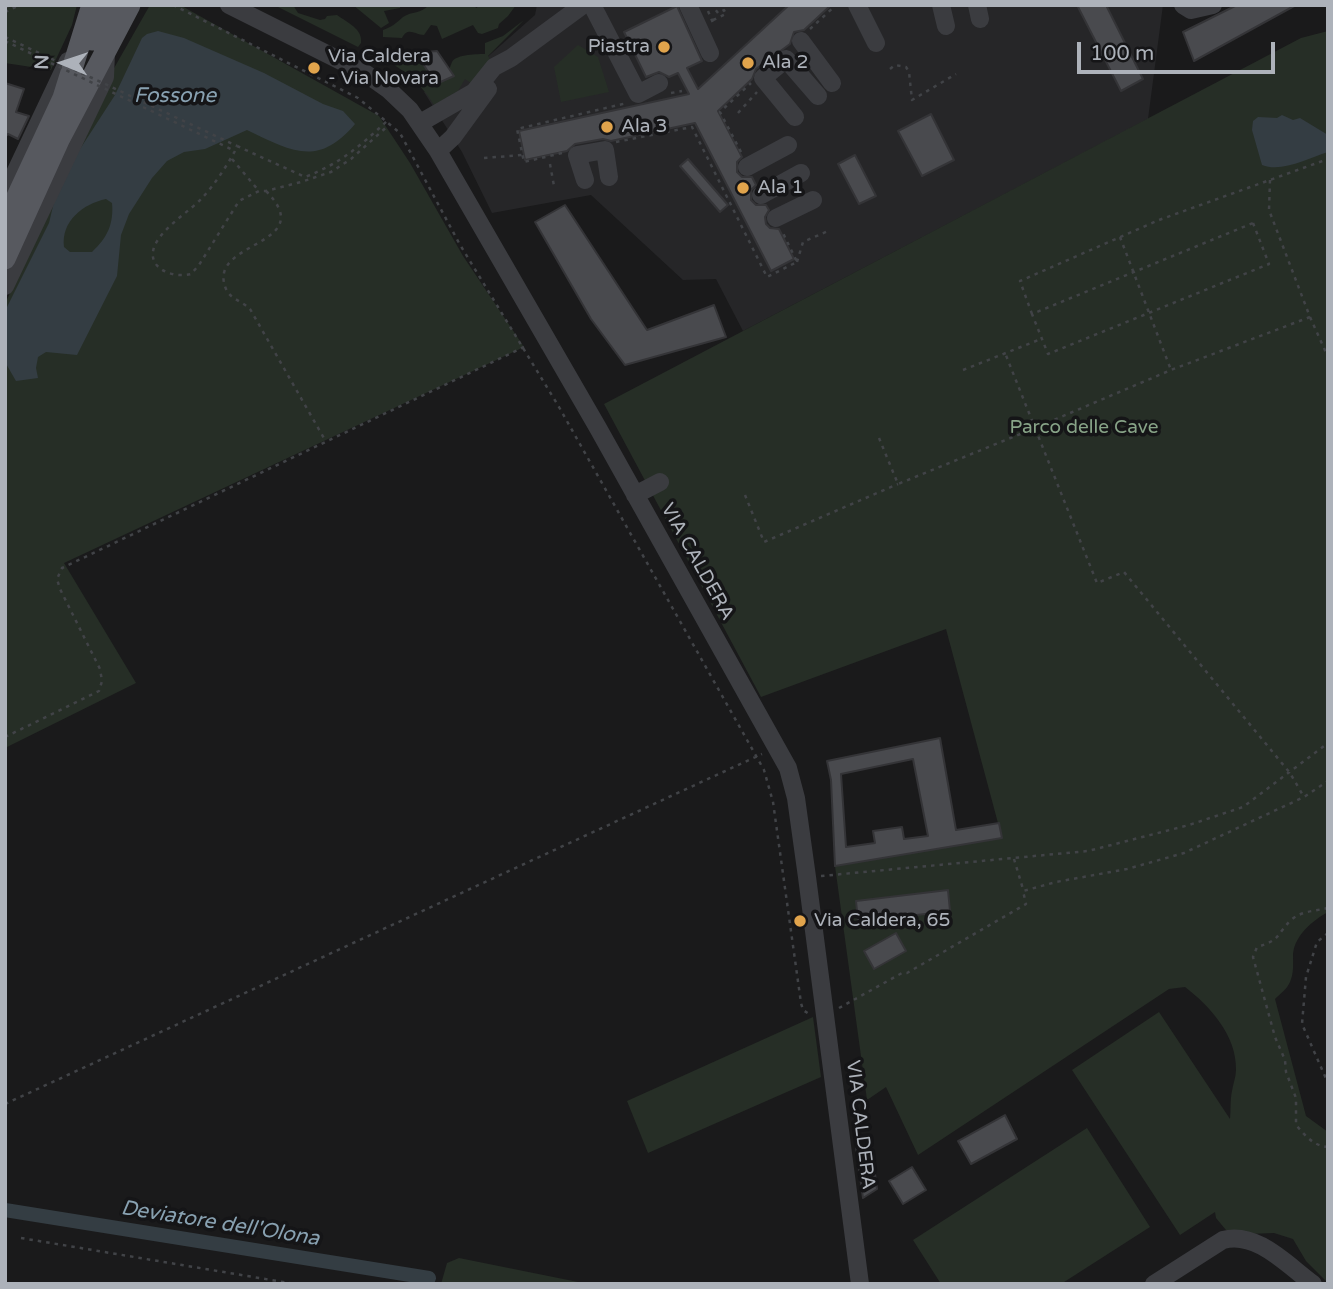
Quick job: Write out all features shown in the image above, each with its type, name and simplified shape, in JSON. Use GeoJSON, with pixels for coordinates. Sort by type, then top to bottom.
{"type":"FeatureCollection","features":[{"type":"Feature","properties":{"kind":"main road"},"geometry":{"type":"LineString","coordinates":[[5,222],[63,98],[92,5]]}},
{"type":"Feature","properties":{"kind":"main road"},"geometry":{"type":"LineString","coordinates":[[5,259],[60,138],[110,5]]}},
{"type":"Feature","properties":{"kind":"main road"},"geometry":{"type":"LineString","coordinates":[[63,98],[106,51],[130,5]]}},
{"type":"Feature","properties":{"kind":"street","name":"VIA CALDERA"},"geometry":{"type":"LineString","coordinates":[[229,5],[365,74],[389,90],[410,110],[438,151],[788,768],[796,798],[860,1284]]}},
{"type":"Feature","properties":{"kind":"street"},"geometry":{"type":"LineString","coordinates":[[419,123],[474,92],[494,67],[511,58],[583,5]]}},
{"type":"Feature","properties":{"kind":"street"},"geometry":{"type":"LineString","coordinates":[[592,5],[638,94],[664,88]]}},
{"type":"Feature","properties":{"kind":"street"},"geometry":{"type":"LineString","coordinates":[[688,5],[710,53]]}},
{"type":"Feature","properties":{"kind":"street"},"geometry":{"type":"LineString","coordinates":[[857,5],[876,43]]}},
{"type":"Feature","properties":{"kind":"street"},"geometry":{"type":"LineString","coordinates":[[941,5],[946,26]]}},
{"type":"Feature","properties":{"kind":"street"},"geometry":{"type":"LineString","coordinates":[[1183,5],[1191,10],[1205,9],[1213,5]]}},
{"type":"Feature","properties":{"kind":"street"},"geometry":{"type":"LineString","coordinates":[[805,35],[832,83]]}},
{"type":"Feature","properties":{"kind":"street"},"geometry":{"type":"LineString","coordinates":[[5,194],[63,69],[83,36]]}},
{"type":"Feature","properties":{"kind":"street"},"geometry":{"type":"LineString","coordinates":[[5,286],[105,77],[106,51]]}},
{"type":"Feature","properties":{"kind":"street"},"geometry":{"type":"LineString","coordinates":[[795,117],[762,77],[783,55],[818,96]]}},
{"type":"Feature","properties":{"kind":"street"},"geometry":{"type":"LineString","coordinates":[[438,151],[465,123],[511,58]]}},
{"type":"Feature","properties":{"kind":"street"},"geometry":{"type":"LineString","coordinates":[[788,145],[749,166],[764,193],[801,173]]}},
{"type":"Feature","properties":{"kind":"street"},"geometry":{"type":"LineString","coordinates":[[584,180],[576,151],[604,146],[609,177]]}},
{"type":"Feature","properties":{"kind":"street"},"geometry":{"type":"LineString","coordinates":[[778,223],[813,200]]}},
{"type":"Feature","properties":{"kind":"street"},"geometry":{"type":"LineString","coordinates":[[635,495],[660,482]]}},
{"type":"Feature","properties":{"kind":"street"},"geometry":{"type":"LineString","coordinates":[[848,1284],[854,1236]]}},
{"type":"Feature","properties":{"kind":"street"},"geometry":{"type":"LineString","coordinates":[[1154,1284],[1222,1240],[1236,1237],[1262,1245],[1312,1284]]}},
{"type":"Feature","properties":{"kind":"path"},"geometry":{"type":"LineString","coordinates":[[5,10],[12,5]]}},
{"type":"Feature","properties":{"kind":"path"},"geometry":{"type":"LineString","coordinates":[[5,10],[20,5]]}},
{"type":"Feature","properties":{"kind":"path"},"geometry":{"type":"LineString","coordinates":[[173,5],[358,98],[400,134],[459,243],[524,347],[764,770],[773,802],[801,1003],[805,1012],[813,1014]]}},
{"type":"Feature","properties":{"kind":"path"},"geometry":{"type":"LineString","coordinates":[[805,35],[836,5]]}},
{"type":"Feature","properties":{"kind":"path"},"geometry":{"type":"LineString","coordinates":[[713,20],[726,13],[724,10],[718,13],[715,9]]}},
{"type":"Feature","properties":{"kind":"path"},"geometry":{"type":"LineString","coordinates":[[5,39],[305,177],[331,167],[389,122]]}},
{"type":"Feature","properties":{"kind":"path"},"geometry":{"type":"LineString","coordinates":[[5,39],[235,151],[205,195],[163,233],[154,246],[154,260],[161,270],[171,276],[191,274],[239,201],[259,191],[331,172],[351,159],[389,122]]}},
{"type":"Feature","properties":{"kind":"path"},"geometry":{"type":"LineString","coordinates":[[890,69],[895,65],[906,67],[912,100],[956,74]]}},
{"type":"Feature","properties":{"kind":"path"},"geometry":{"type":"LineString","coordinates":[[738,113],[762,77]]}},
{"type":"Feature","properties":{"kind":"path"},"geometry":{"type":"LineString","coordinates":[[749,166],[720,112],[762,77]]}},
{"type":"Feature","properties":{"kind":"path"},"geometry":{"type":"LineString","coordinates":[[664,88],[682,91]]}},
{"type":"Feature","properties":{"kind":"path"},"geometry":{"type":"LineString","coordinates":[[576,151],[524,162],[517,129],[631,103]]}},
{"type":"Feature","properties":{"kind":"path"},"geometry":{"type":"LineString","coordinates":[[604,146],[692,127],[767,277],[797,262],[803,242],[828,231]]}},
{"type":"Feature","properties":{"kind":"path"},"geometry":{"type":"LineString","coordinates":[[484,158],[522,155]]}},
{"type":"Feature","properties":{"kind":"path"},"geometry":{"type":"LineString","coordinates":[[231,158],[259,191]]}},
{"type":"Feature","properties":{"kind":"path"},"geometry":{"type":"LineString","coordinates":[[1031,314],[1253,223],[1269,264],[1048,354],[1031,314],[1020,281],[1159,220],[1328,159]]}},
{"type":"Feature","properties":{"kind":"path"},"geometry":{"type":"LineString","coordinates":[[550,164],[554,186]]}},
{"type":"Feature","properties":{"kind":"path"},"geometry":{"type":"LineString","coordinates":[[1270,180],[1269,210],[1328,357]]}},
{"type":"Feature","properties":{"kind":"path"},"geometry":{"type":"LineString","coordinates":[[266,191],[277,202],[281,213],[280,222],[276,231],[268,238],[238,254],[227,264],[225,288],[231,297],[242,301],[250,309],[326,441]]}},
{"type":"Feature","properties":{"kind":"path"},"geometry":{"type":"LineString","coordinates":[[778,223],[797,262]]}},
{"type":"Feature","properties":{"kind":"path"},"geometry":{"type":"LineString","coordinates":[[1120,237],[1171,370]]}},
{"type":"Feature","properties":{"kind":"path"},"geometry":{"type":"LineString","coordinates":[[745,495],[764,542],[1171,370],[1311,317]]}},
{"type":"Feature","properties":{"kind":"path"},"geometry":{"type":"LineString","coordinates":[[963,370],[1041,338]]}},
{"type":"Feature","properties":{"kind":"path"},"geometry":{"type":"LineString","coordinates":[[5,737],[99,691],[102,681],[100,670],[60,589],[57,579],[62,568],[524,347]]}},
{"type":"Feature","properties":{"kind":"path"},"geometry":{"type":"LineString","coordinates":[[1005,353],[1097,583],[1124,572],[1290,773],[1304,797]]}},
{"type":"Feature","properties":{"kind":"path"},"geometry":{"type":"LineString","coordinates":[[879,438],[898,484]]}},
{"type":"Feature","properties":{"kind":"path"},"geometry":{"type":"LineString","coordinates":[[807,877],[1088,851],[1189,825],[1243,807],[1328,743]]}},
{"type":"Feature","properties":{"kind":"path"},"geometry":{"type":"LineString","coordinates":[[5,1104],[757,757]]}},
{"type":"Feature","properties":{"kind":"path"},"geometry":{"type":"LineString","coordinates":[[1023,891],[1127,869],[1184,853],[1304,797],[1328,781]]}},
{"type":"Feature","properties":{"kind":"path"},"geometry":{"type":"LineString","coordinates":[[833,1012],[902,973],[906,974],[1026,904],[1014,859]]}},
{"type":"Feature","properties":{"kind":"path"},"geometry":{"type":"LineString","coordinates":[[1328,908],[1305,912],[1292,919],[1278,938],[1257,947],[1253,957],[1275,1037],[1296,1098],[1296,1125],[1309,1139],[1320,1146],[1328,1147]]}},
{"type":"Feature","properties":{"kind":"path"},"geometry":{"type":"LineString","coordinates":[[1328,933],[1317,942],[1306,977],[1302,1024],[1328,1083]]}},
{"type":"Feature","properties":{"kind":"path"},"geometry":{"type":"LineString","coordinates":[[21,1238],[295,1284]]}},
{"type":"Feature","properties":{"kind":"shaded area"},"geometry":{"type":"Polygon","coordinates":[[[537,5],[1163,5],[1148,119],[743,331],[716,279],[683,280],[591,195],[492,213],[462,152],[424,92],[475,68],[535,15],[537,5]]]}},
{"type":"Feature","properties":{"kind":"green space"},"geometry":{"type":"Polygon","coordinates":[[[5,5],[77,5],[72,25],[51,70],[5,63],[5,5]]]}},
{"type":"Feature","properties":{"kind":"green space"},"geometry":{"type":"Polygon","coordinates":[[[150,5],[180,5],[379,116],[410,163],[463,256],[524,347],[64,563],[136,683],[5,748],[5,304],[101,91],[150,5]]]}},
{"type":"Feature","properties":{"kind":"green space"},"geometry":{"type":"Polygon","coordinates":[[[274,5],[293,5],[298,13],[320,20],[337,15],[357,30],[361,43],[358,47],[274,5]]]}},
{"type":"Feature","properties":{"kind":"green space"},"geometry":{"type":"Polygon","coordinates":[[[353,5],[400,5],[400,8],[384,11],[389,23],[381,28],[353,5]]]}},
{"type":"Feature","properties":{"kind":"green space"},"geometry":{"type":"Polygon","coordinates":[[[429,5],[471,5],[477,8],[478,5],[516,5],[498,28],[482,34],[478,33],[473,25],[442,39],[437,26],[431,25],[424,35],[407,32],[402,38],[383,37],[383,30],[406,15],[423,10],[429,5]]]}},
{"type":"Feature","properties":{"kind":"green space"},"geometry":{"type":"Polygon","coordinates":[[[524,20],[488,56],[492,62],[471,83],[465,79],[458,91],[434,105],[410,77],[379,56],[384,49],[404,50],[406,60],[421,61],[429,74],[442,82],[454,59],[485,54],[485,43],[503,36],[524,20]]]}},
{"type":"Feature","properties":{"kind":"green space","name":"Parco delle Cave"},"geometry":{"type":"Polygon","coordinates":[[[1328,31],[1328,912],[1310,924],[1297,941],[1290,982],[1275,999],[1306,1116],[1328,1132],[1328,1283],[1306,1261],[1293,1239],[1274,1233],[1248,1234],[1226,1230],[1216,1218],[1215,1212],[1180,1235],[1072,1070],[1159,1012],[1230,1119],[1236,1070],[1232,1045],[1220,1023],[1204,1003],[1185,987],[1169,989],[918,1155],[886,1087],[867,1100],[835,866],[1002,838],[946,629],[761,697],[604,404],[1301,38],[1328,31]]]}},
{"type":"Feature","properties":{"kind":"green space"},"geometry":{"type":"Polygon","coordinates":[[[578,45],[598,57],[609,92],[561,102],[554,67],[578,45]]]}},
{"type":"Feature","properties":{"kind":"green space"},"geometry":{"type":"Polygon","coordinates":[[[813,1017],[821,1077],[648,1153],[627,1101],[813,1017]]]}},
{"type":"Feature","properties":{"kind":"green space"},"geometry":{"type":"Polygon","coordinates":[[[1087,1128],[1150,1227],[1061,1284],[941,1284],[913,1240],[1087,1128]]]}},
{"type":"Feature","properties":{"kind":"green space"},"geometry":{"type":"Polygon","coordinates":[[[459,1258],[588,1284],[441,1284],[447,1263],[459,1258]]]}},
{"type":"Feature","properties":{"kind":"water","name":"Fossone"},"geometry":{"type":"Polygon","coordinates":[[[158,31],[184,38],[343,111],[355,124],[342,138],[316,151],[291,149],[247,130],[205,149],[184,152],[167,161],[152,178],[129,214],[121,235],[117,276],[77,355],[46,352],[38,357],[38,378],[16,381],[5,362],[5,311],[49,223],[54,202],[71,163],[115,95],[142,38],[158,31]],[[106,199],[97,201],[75,215],[66,229],[64,247],[70,252],[92,252],[108,230],[112,218],[112,203],[106,199]]]}},
{"type":"Feature","properties":{"kind":"water"},"geometry":{"type":"Polygon","coordinates":[[[1282,115],[1293,120],[1300,118],[1328,135],[1328,152],[1286,166],[1262,165],[1252,130],[1253,121],[1258,117],[1277,118],[1282,115]]]}},
{"type":"Feature","properties":{"kind":"building"},"geometry":{"type":"Polygon","coordinates":[[[789,5],[831,5],[804,30],[794,32],[790,44],[756,69],[752,79],[718,111],[742,157],[737,162],[737,172],[742,177],[752,177],[756,185],[751,190],[751,200],[756,205],[766,205],[769,210],[765,217],[766,224],[770,228],[779,229],[794,259],[771,271],[695,123],[611,141],[603,139],[575,144],[567,151],[525,160],[519,131],[689,94],[678,73],[669,77],[659,72],[646,77],[624,32],[677,6],[702,61],[687,68],[698,89],[789,5]]]}},
{"type":"Feature","properties":{"kind":"building"},"geometry":{"type":"Polygon","coordinates":[[[1077,5],[1106,5],[1143,79],[1121,91],[1077,5]]]}},
{"type":"Feature","properties":{"kind":"building"},"geometry":{"type":"Polygon","coordinates":[[[1237,5],[1296,5],[1194,61],[1183,32],[1237,5]]]}},
{"type":"Feature","properties":{"kind":"building"},"geometry":{"type":"Polygon","coordinates":[[[437,51],[454,76],[436,84],[416,53],[437,51]]]}},
{"type":"Feature","properties":{"kind":"building"},"geometry":{"type":"Polygon","coordinates":[[[5,83],[24,89],[16,112],[29,116],[18,139],[8,134],[5,137],[5,83]]]}},
{"type":"Feature","properties":{"kind":"building"},"geometry":{"type":"Polygon","coordinates":[[[931,114],[954,160],[922,176],[898,131],[931,114]]]}},
{"type":"Feature","properties":{"kind":"building"},"geometry":{"type":"Polygon","coordinates":[[[855,155],[876,196],[859,204],[838,164],[855,155]]]}},
{"type":"Feature","properties":{"kind":"building"},"geometry":{"type":"Polygon","coordinates":[[[688,159],[728,205],[720,212],[680,166],[688,159]]]}},
{"type":"Feature","properties":{"kind":"building"},"geometry":{"type":"Polygon","coordinates":[[[565,205],[647,330],[714,305],[726,337],[625,365],[591,319],[535,222],[565,205]]]}},
{"type":"Feature","properties":{"kind":"building"},"geometry":{"type":"Polygon","coordinates":[[[940,738],[956,830],[999,823],[1002,838],[835,866],[831,780],[827,761],[940,738]],[[913,759],[841,774],[846,847],[875,843],[873,831],[902,827],[904,839],[928,836],[913,759]]]}},
{"type":"Feature","properties":{"kind":"building"},"geometry":{"type":"Polygon","coordinates":[[[948,890],[950,911],[858,922],[856,901],[948,890]]]}},
{"type":"Feature","properties":{"kind":"building"},"geometry":{"type":"Polygon","coordinates":[[[896,933],[906,951],[874,969],[864,951],[896,933]]]}},
{"type":"Feature","properties":{"kind":"building"},"geometry":{"type":"Polygon","coordinates":[[[1005,1115],[1017,1139],[971,1164],[958,1141],[1005,1115]]]}},
{"type":"Feature","properties":{"kind":"building"},"geometry":{"type":"Polygon","coordinates":[[[871,1144],[877,1189],[863,1198],[856,1147],[871,1144]]]}},
{"type":"Feature","properties":{"kind":"building"},"geometry":{"type":"Polygon","coordinates":[[[912,1167],[926,1190],[903,1204],[889,1181],[912,1167]]]}},
{"type":"Feature","properties":{"kind":"waterway","name":"Deviatore dell'Olona"},"geometry":{"type":"LineString","coordinates":[[5,1210],[429,1278]]}},
{"type":"Feature","properties":{"kind":"place","name":"Piastra"},"geometry":{"type":"Point","coordinates":[664,47]}},
{"type":"Feature","properties":{"kind":"place","name":"Ala 2"},"geometry":{"type":"Point","coordinates":[748,63]}},
{"type":"Feature","properties":{"kind":"place","name":"Via Caldera - Via Novara"},"geometry":{"type":"Point","coordinates":[314,68]}},
{"type":"Feature","properties":{"kind":"place","name":"Ala 3"},"geometry":{"type":"Point","coordinates":[607,127]}},
{"type":"Feature","properties":{"kind":"place","name":"Ala 1"},"geometry":{"type":"Point","coordinates":[743,188]}},
{"type":"Feature","properties":{"kind":"place","name":"Via Caldera, 65"},"geometry":{"type":"Point","coordinates":[800,921]}}]}
